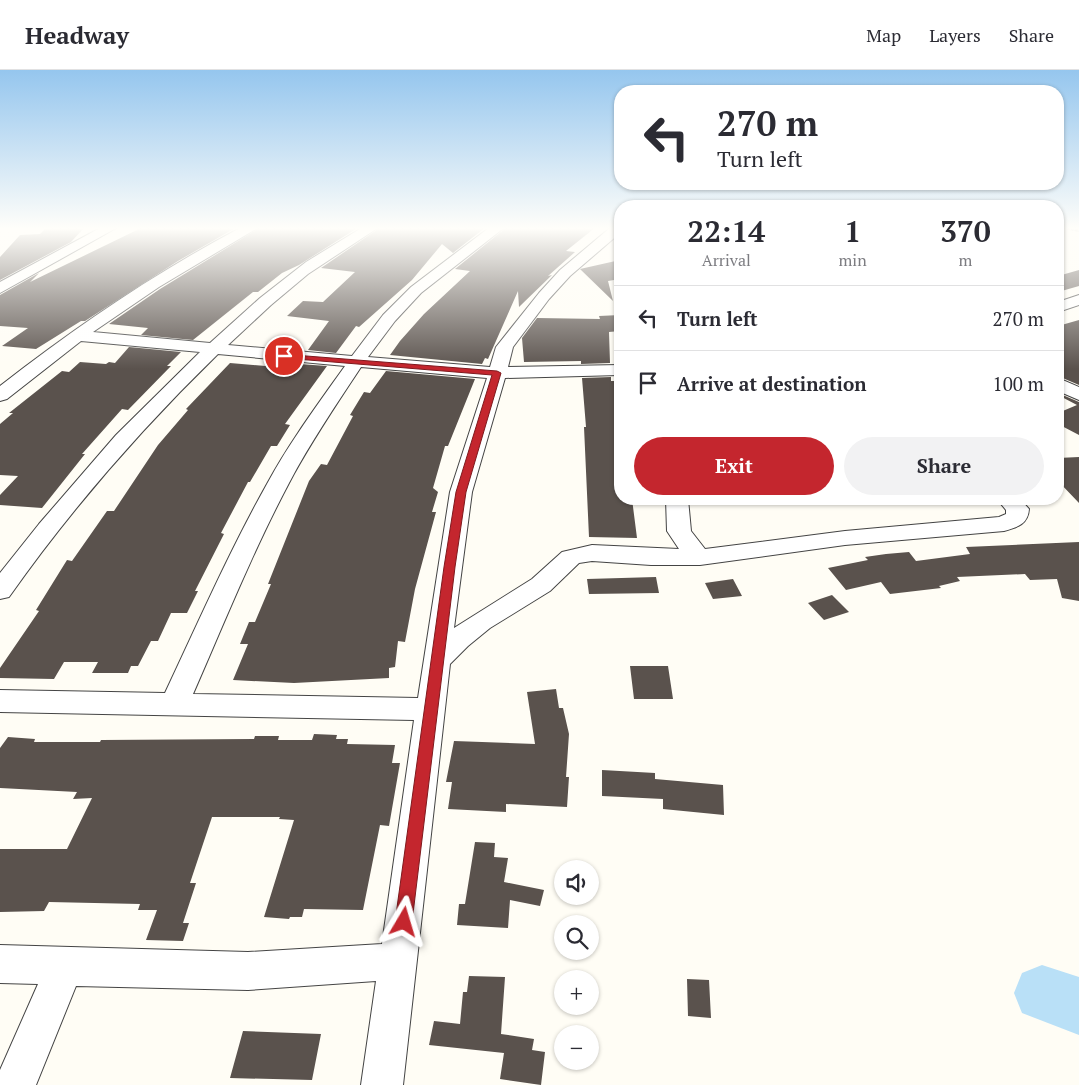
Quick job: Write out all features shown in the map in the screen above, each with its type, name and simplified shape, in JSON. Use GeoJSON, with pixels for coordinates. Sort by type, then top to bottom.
{"type":"FeatureCollection","features":[{"type":"Feature","properties":{"kind":"street"},"geometry":{"type":"LineString","coordinates":[[0,288],[25,274]]}},
{"type":"Feature","properties":{"kind":"street"},"geometry":{"type":"LineString","coordinates":[[0,395],[76,336],[171,274]]}},
{"type":"Feature","properties":{"kind":"street"},"geometry":{"type":"LineString","coordinates":[[0,591],[122,439],[238,325],[299,274]]}},
{"type":"Feature","properties":{"kind":"street"},"geometry":{"type":"LineString","coordinates":[[174,704],[239,562],[278,483],[309,432],[356,362],[389,318],[416,290],[437,274]]}},
{"type":"Feature","properties":{"kind":"street"},"geometry":{"type":"LineString","coordinates":[[382,1085],[461,492],[505,347],[544,296],[564,274]]}},
{"type":"Feature","properties":{"kind":"street"},"geometry":{"type":"LineString","coordinates":[[1064,305],[1079,300]]}},
{"type":"Feature","properties":{"kind":"street"},"geometry":{"type":"LineString","coordinates":[[76,336],[212,350],[497,373],[614,370]]}},
{"type":"Feature","properties":{"kind":"street"},"geometry":{"type":"LineString","coordinates":[[1064,387],[1079,394]]}},
{"type":"Feature","properties":{"kind":"street"},"geometry":{"type":"LineString","coordinates":[[677,505],[677,528],[681,538],[700,557]]}},
{"type":"Feature","properties":{"kind":"street"},"geometry":{"type":"LineString","coordinates":[[437,661],[458,639],[481,622],[541,585],[571,557],[592,553],[651,557],[700,557],[845,538],[1004,524],[1017,518],[1018,509],[1014,505]]}},
{"type":"Feature","properties":{"kind":"street"},"geometry":{"type":"LineString","coordinates":[[0,701],[432,709]]}},
{"type":"Feature","properties":{"kind":"street"},"geometry":{"type":"LineString","coordinates":[[0,964],[248,971],[398,961]]}},
{"type":"Feature","properties":{"kind":"street"},"geometry":{"type":"LineString","coordinates":[[15,1085],[65,966]]}},
{"type":"Feature","properties":{"kind":"building"},"geometry":{"type":"Polygon","coordinates":[[[0,274],[11,274],[0,280],[0,274]]]}},
{"type":"Feature","properties":{"kind":"building"},"geometry":{"type":"Polygon","coordinates":[[[38,274],[30,282],[46,274],[157,274],[85,321],[81,321],[36,349],[2,346],[28,328],[0,326],[0,295],[38,274]]]}},
{"type":"Feature","properties":{"kind":"building"},"geometry":{"type":"Polygon","coordinates":[[[184,274],[280,274],[258,292],[253,292],[193,340],[141,335],[148,328],[109,324],[184,274]]]}},
{"type":"Feature","properties":{"kind":"building"},"geometry":{"type":"Polygon","coordinates":[[[352,274],[417,274],[359,327],[356,326],[336,353],[308,350],[329,321],[287,316],[303,301],[323,302],[352,274]]]}},
{"type":"Feature","properties":{"kind":"building"},"geometry":{"type":"Polygon","coordinates":[[[466,274],[552,275],[519,307],[518,291],[488,359],[485,358],[482,364],[390,355],[424,314],[466,274]]]}},
{"type":"Feature","properties":{"kind":"building"},"geometry":{"type":"Polygon","coordinates":[[[586,274],[614,274],[614,280],[608,281],[613,301],[586,274]]]}},
{"type":"Feature","properties":{"kind":"building"},"geometry":{"type":"Polygon","coordinates":[[[1064,274],[1079,274],[1079,286],[1064,290],[1064,274]]]}},
{"type":"Feature","properties":{"kind":"building"},"geometry":{"type":"Polygon","coordinates":[[[614,315],[614,332],[609,332],[610,363],[581,364],[581,361],[524,362],[522,338],[537,318],[600,319],[599,316],[614,315]]]}},
{"type":"Feature","properties":{"kind":"building"},"geometry":{"type":"Polygon","coordinates":[[[1079,320],[1079,385],[1064,379],[1064,324],[1079,320]]]}},
{"type":"Feature","properties":{"kind":"building"},"geometry":{"type":"Polygon","coordinates":[[[129,347],[181,352],[167,366],[171,366],[128,410],[122,409],[82,454],[85,454],[42,508],[0,505],[0,495],[18,476],[0,475],[0,424],[13,413],[9,413],[62,371],[69,372],[80,362],[115,363],[129,347]]]}},
{"type":"Feature","properties":{"kind":"building"},"geometry":{"type":"Polygon","coordinates":[[[230,363],[277,367],[296,367],[299,364],[327,366],[285,424],[290,425],[277,446],[271,446],[250,482],[248,482],[221,533],[224,534],[195,591],[198,591],[187,613],[171,613],[158,641],[151,641],[138,666],[131,666],[128,673],[92,673],[98,662],[64,662],[54,679],[0,678],[0,668],[39,611],[36,610],[67,560],[72,561],[107,511],[114,511],[158,445],[188,410],[186,409],[230,363]]]}},
{"type":"Feature","properties":{"kind":"building"},"geometry":{"type":"Polygon","coordinates":[[[386,371],[475,379],[448,446],[445,446],[433,488],[438,492],[432,512],[436,512],[415,589],[405,642],[398,641],[395,667],[389,668],[389,678],[294,683],[233,680],[248,644],[240,644],[249,622],[255,622],[309,481],[321,464],[327,465],[353,416],[350,415],[364,392],[370,393],[386,371]]]}},
{"type":"Feature","properties":{"kind":"building"},"geometry":{"type":"Polygon","coordinates":[[[611,377],[611,381],[614,381],[614,505],[633,505],[637,538],[589,537],[584,427],[586,427],[582,378],[611,377]]]}},
{"type":"Feature","properties":{"kind":"building"},"geometry":{"type":"Polygon","coordinates":[[[1064,396],[1079,402],[1079,435],[1064,427],[1064,410],[1077,405],[1064,398],[1064,396]]]}},
{"type":"Feature","properties":{"kind":"building"},"geometry":{"type":"Polygon","coordinates":[[[1079,457],[1079,503],[1064,487],[1064,458],[1079,457]]]}},
{"type":"Feature","properties":{"kind":"building"},"geometry":{"type":"Polygon","coordinates":[[[1079,542],[1079,601],[1062,598],[1057,579],[1030,580],[1025,574],[957,577],[960,581],[939,586],[941,588],[890,594],[881,582],[846,590],[828,568],[868,560],[865,557],[886,554],[909,552],[916,561],[970,554],[966,547],[1079,542]]]}},
{"type":"Feature","properties":{"kind":"building"},"geometry":{"type":"Polygon","coordinates":[[[656,577],[659,593],[589,594],[587,579],[656,577]]]}},
{"type":"Feature","properties":{"kind":"building"},"geometry":{"type":"Polygon","coordinates":[[[733,579],[742,596],[713,599],[705,583],[733,579]]]}},
{"type":"Feature","properties":{"kind":"building"},"geometry":{"type":"Polygon","coordinates":[[[832,595],[849,612],[824,620],[808,603],[832,595]]]}},
{"type":"Feature","properties":{"kind":"building"},"geometry":{"type":"Polygon","coordinates":[[[630,666],[668,666],[673,699],[634,699],[630,666]]]}},
{"type":"Feature","properties":{"kind":"building"},"geometry":{"type":"Polygon","coordinates":[[[556,689],[559,708],[563,708],[569,734],[566,777],[569,777],[567,807],[506,804],[506,812],[448,809],[452,782],[446,782],[454,741],[535,744],[527,692],[556,689]]]}},
{"type":"Feature","properties":{"kind":"building"},"geometry":{"type":"Polygon","coordinates":[[[314,734],[337,735],[336,739],[348,739],[347,744],[395,745],[392,763],[400,763],[389,826],[380,825],[363,910],[304,909],[302,917],[290,917],[289,919],[264,917],[294,820],[279,819],[280,817],[212,817],[190,883],[196,883],[183,923],[189,923],[183,941],[146,940],[157,910],[138,910],[140,904],[49,902],[44,911],[0,912],[0,849],[67,849],[92,798],[73,799],[77,792],[0,788],[0,748],[8,737],[35,739],[34,742],[254,739],[255,736],[279,736],[278,740],[312,740],[314,734]]]}},
{"type":"Feature","properties":{"kind":"building"},"geometry":{"type":"Polygon","coordinates":[[[602,770],[655,773],[655,779],[723,785],[724,815],[663,809],[663,799],[602,796],[602,770]]]}},
{"type":"Feature","properties":{"kind":"building"},"geometry":{"type":"Polygon","coordinates":[[[475,842],[495,843],[494,857],[508,858],[504,882],[544,890],[540,906],[510,900],[508,928],[457,925],[459,904],[465,904],[475,842]]]}},
{"type":"Feature","properties":{"kind":"building"},"geometry":{"type":"Polygon","coordinates":[[[469,976],[505,977],[501,1034],[534,1039],[532,1050],[545,1052],[541,1085],[500,1079],[504,1053],[429,1045],[434,1021],[460,1024],[463,992],[467,992],[469,976]]]}},
{"type":"Feature","properties":{"kind":"building"},"geometry":{"type":"Polygon","coordinates":[[[687,979],[709,980],[711,1018],[688,1016],[687,979]]]}},
{"type":"Feature","properties":{"kind":"building"},"geometry":{"type":"Polygon","coordinates":[[[243,1031],[321,1034],[312,1080],[230,1078],[243,1031]]]}},
{"type":"Feature","properties":{"kind":"waterway"},"geometry":{"type":"LineString","coordinates":[[1042,993],[1079,1006]]}},
{"type":"Feature","properties":{"kind":"route"},"geometry":{"type":"LineString","coordinates":[[284,356],[459,372],[497,373],[461,492],[449,567],[404,922]]}}]}
